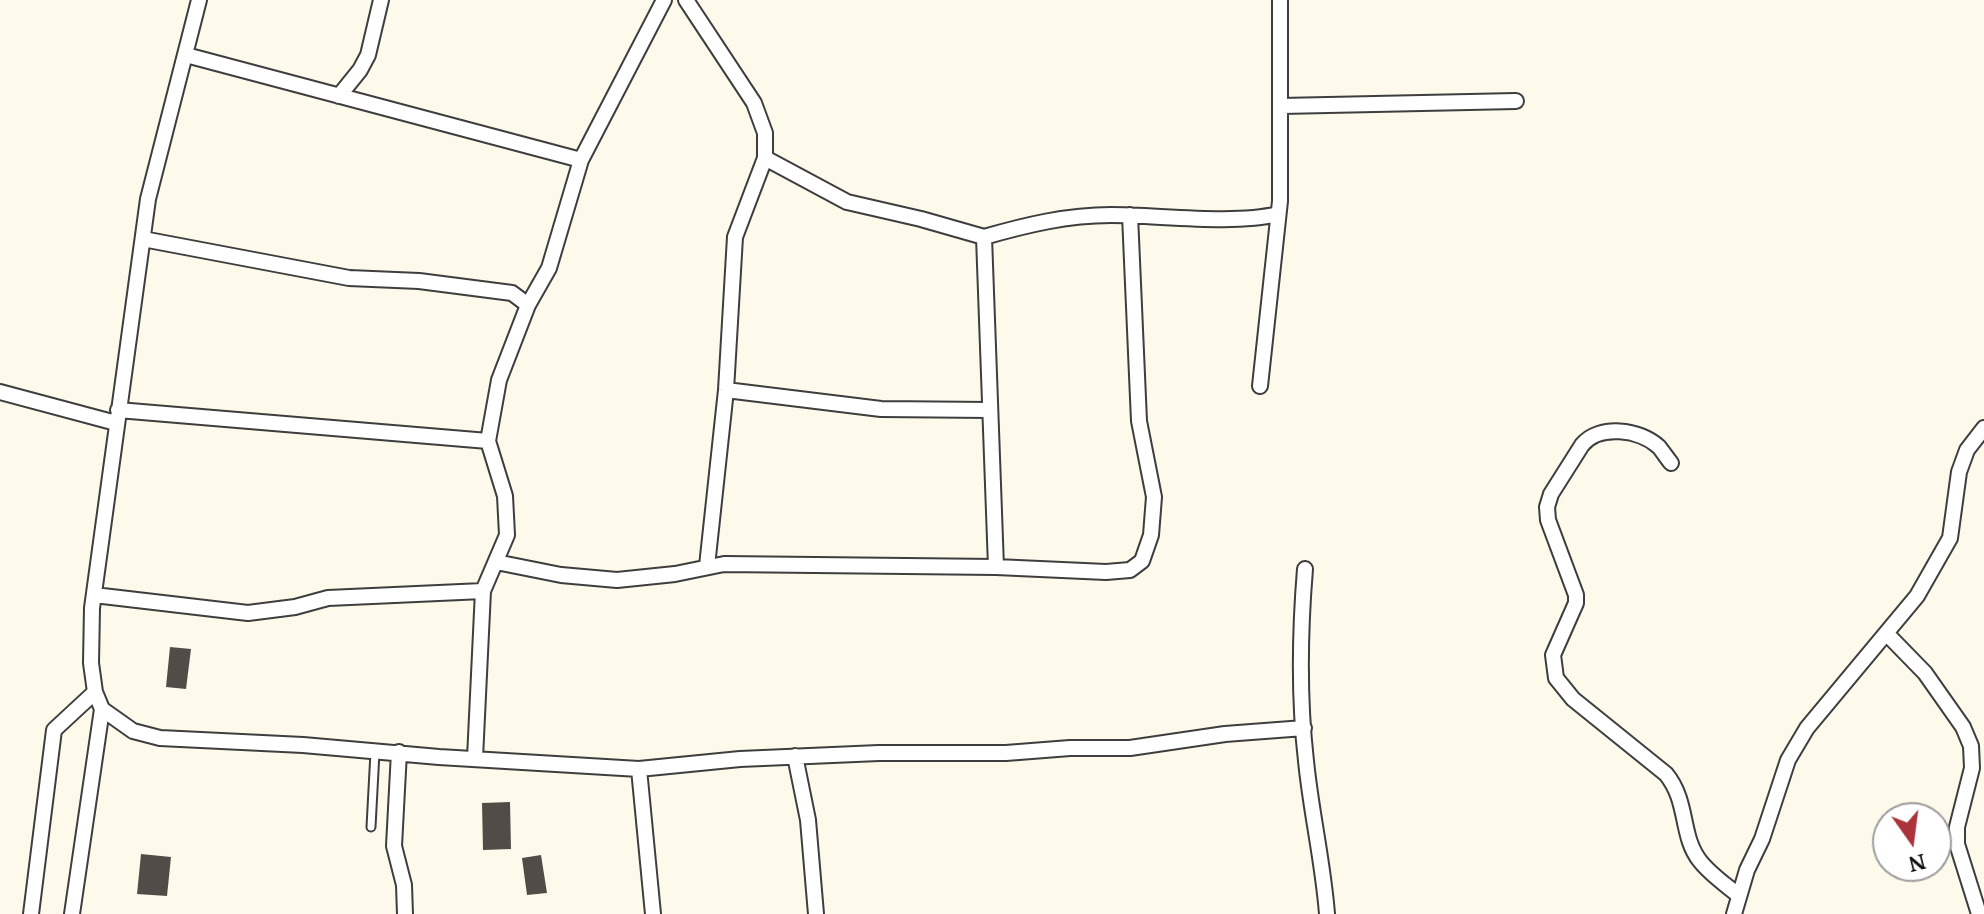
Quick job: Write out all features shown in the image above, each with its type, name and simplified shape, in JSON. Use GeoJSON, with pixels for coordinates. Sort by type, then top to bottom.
{"type":"FeatureCollection","features":[{"type":"Feature","properties":{"kind":"street"},"geometry":{"type":"LineString","coordinates":[[72,914],[102,709],[95,692],[91,663],[94,595],[117,416],[148,199],[199,0]]}},
{"type":"Feature","properties":{"kind":"street"},"geometry":{"type":"LineString","coordinates":[[339,96],[368,55],[381,0]]}},
{"type":"Feature","properties":{"kind":"street"},"geometry":{"type":"LineString","coordinates":[[475,758],[483,591],[507,535],[505,496],[488,441],[499,380],[528,305],[549,268],[581,160],[664,0]]}},
{"type":"Feature","properties":{"kind":"street"},"geometry":{"type":"LineString","coordinates":[[686,0],[754,103],[765,133],[765,158],[735,237],[726,390],[707,566]]}},
{"type":"Feature","properties":{"kind":"street"},"geometry":{"type":"LineString","coordinates":[[1260,386],[1270,312],[1281,177],[1280,0]]}},
{"type":"Feature","properties":{"kind":"street"},"geometry":{"type":"LineString","coordinates":[[186,55],[581,160]]}},
{"type":"Feature","properties":{"kind":"street"},"geometry":{"type":"LineString","coordinates":[[1281,106],[1516,101]]}},
{"type":"Feature","properties":{"kind":"street"},"geometry":{"type":"LineString","coordinates":[[765,158],[847,202],[984,237],[1065,217],[1228,218],[1278,214]]}},
{"type":"Feature","properties":{"kind":"street"},"geometry":{"type":"LineString","coordinates":[[496,562],[561,575],[617,580],[675,574],[724,564],[1130,570],[1142,561],[1151,535],[1154,497],[1139,421],[1130,215]]}},
{"type":"Feature","properties":{"kind":"street"},"geometry":{"type":"LineString","coordinates":[[984,237],[996,567]]}},
{"type":"Feature","properties":{"kind":"street"},"geometry":{"type":"LineString","coordinates":[[143,239],[349,278],[419,281],[512,293],[528,305]]}},
{"type":"Feature","properties":{"kind":"street"},"geometry":{"type":"LineString","coordinates":[[726,390],[881,409],[989,410]]}},
{"type":"Feature","properties":{"kind":"street"},"geometry":{"type":"LineString","coordinates":[[0,392],[117,416],[488,441]]}},
{"type":"Feature","properties":{"kind":"street"},"geometry":{"type":"LineString","coordinates":[[1734,914],[1738,895],[1762,839],[1788,760],[1807,728],[1917,596],[1950,538],[1959,472],[1967,450],[1984,428]]}},
{"type":"Feature","properties":{"kind":"street"},"geometry":{"type":"LineString","coordinates":[[1671,463],[1658,446],[1639,435],[1600,431],[1588,437],[1551,494],[1547,507],[1548,520],[1576,595],[1576,603],[1553,655],[1553,668],[1556,678],[1573,699],[1666,774],[1675,785],[1689,836],[1700,861],[1738,895]]}},
{"type":"Feature","properties":{"kind":"street"},"geometry":{"type":"LineString","coordinates":[[1305,569],[1301,626],[1305,757],[1323,868],[1327,914]]}},
{"type":"Feature","properties":{"kind":"street"},"geometry":{"type":"LineString","coordinates":[[94,595],[248,613],[295,607],[328,598],[483,591]]}},
{"type":"Feature","properties":{"kind":"street"},"geometry":{"type":"LineString","coordinates":[[1887,634],[1933,683],[1963,727],[1971,746],[1972,768],[1957,827],[1957,844],[1979,914]]}},
{"type":"Feature","properties":{"kind":"street"},"geometry":{"type":"LineString","coordinates":[[31,914],[54,730],[95,692]]}},
{"type":"Feature","properties":{"kind":"street"},"geometry":{"type":"LineString","coordinates":[[102,709],[133,731],[160,738],[639,769],[795,756],[1130,748],[1225,734],[1304,728]]}},
{"type":"Feature","properties":{"kind":"street"},"geometry":{"type":"LineString","coordinates":[[399,752],[394,846],[404,885],[405,914]]}},
{"type":"Feature","properties":{"kind":"street"},"geometry":{"type":"LineString","coordinates":[[795,756],[808,820],[816,914]]}},
{"type":"Feature","properties":{"kind":"street"},"geometry":{"type":"LineString","coordinates":[[639,769],[653,914]]}},
{"type":"Feature","properties":{"kind":"lane"},"geometry":{"type":"LineString","coordinates":[[371,827],[375,750]]}},
{"type":"Feature","properties":{"kind":"building"},"geometry":{"type":"Polygon","coordinates":[[[170,647],[191,649],[186,689],[166,687],[170,647]]]}},
{"type":"Feature","properties":{"kind":"building"},"geometry":{"type":"Polygon","coordinates":[[[510,802],[511,849],[483,850],[482,803],[510,802]]]}},
{"type":"Feature","properties":{"kind":"building"},"geometry":{"type":"Polygon","coordinates":[[[141,854],[171,857],[167,896],[137,894],[141,854]]]}},
{"type":"Feature","properties":{"kind":"building"},"geometry":{"type":"Polygon","coordinates":[[[541,855],[547,893],[527,895],[522,858],[541,855]]]}}]}
